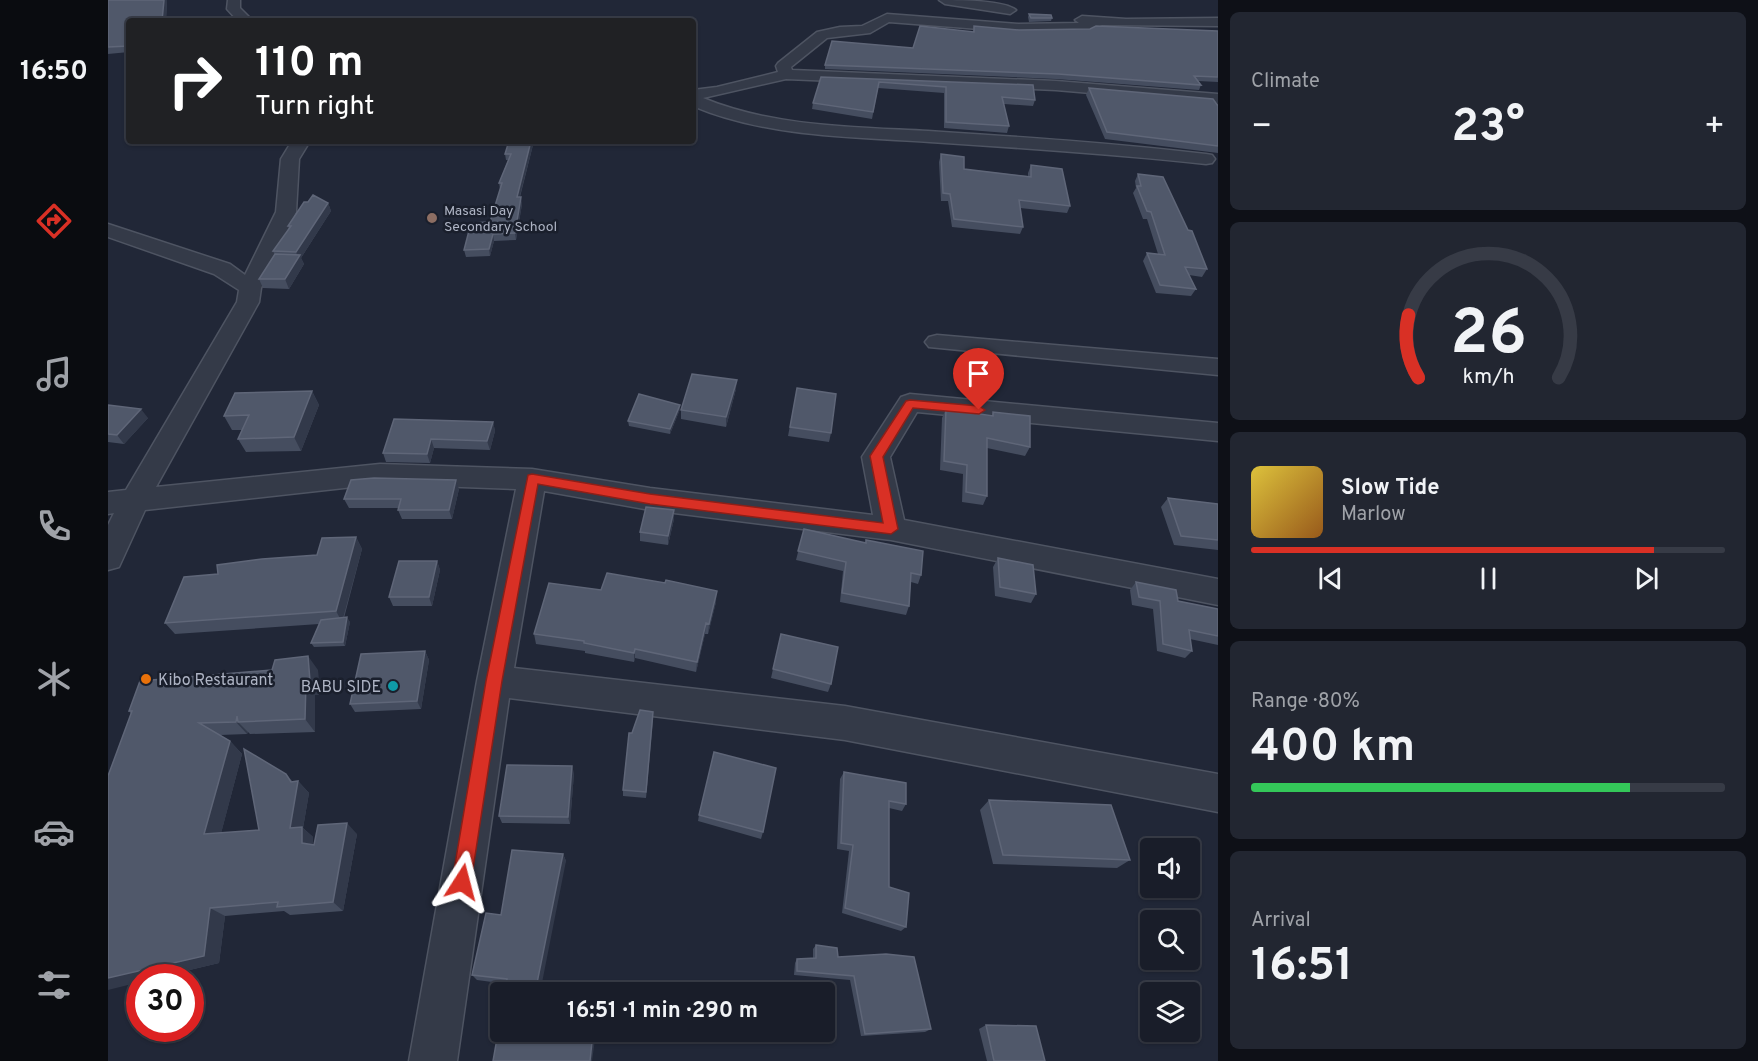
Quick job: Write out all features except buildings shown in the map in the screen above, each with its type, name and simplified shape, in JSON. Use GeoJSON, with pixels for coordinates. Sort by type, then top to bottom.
{"type":"FeatureCollection","features":[{"type":"Feature","properties":{"kind":"street"},"geometry":{"type":"LineString","coordinates":[[234,0],[233,9],[243,18]]}},
{"type":"Feature","properties":{"kind":"street"},"geometry":{"type":"LineString","coordinates":[[945,0],[1023,12]]}},
{"type":"Feature","properties":{"kind":"street"},"geometry":{"type":"LineString","coordinates":[[1046,15],[1100,21],[1218,22]]}},
{"type":"Feature","properties":{"kind":"street"},"geometry":{"type":"LineString","coordinates":[[865,30],[887,18],[1018,28],[1088,27],[1100,21]]}},
{"type":"Feature","properties":{"kind":"street"},"geometry":{"type":"LineString","coordinates":[[786,74],[783,66],[822,35],[840,31],[865,30],[890,33]]}},
{"type":"Feature","properties":{"kind":"street"},"geometry":{"type":"LineString","coordinates":[[696,95],[718,92],[786,74],[1000,83],[1150,92],[1218,99]]}},
{"type":"Feature","properties":{"kind":"street"},"geometry":{"type":"LineString","coordinates":[[696,101],[729,115],[829,130],[1108,148],[1206,159]]}},
{"type":"Feature","properties":{"kind":"street"},"geometry":{"type":"LineString","coordinates":[[108,558],[121,502],[248,302],[250,288],[286,212],[291,159],[299,144]]}},
{"type":"Feature","properties":{"kind":"street"},"geometry":{"type":"LineString","coordinates":[[108,230],[222,269],[250,288]]}},
{"type":"Feature","properties":{"kind":"street"},"geometry":{"type":"LineString","coordinates":[[108,245],[135,239]]}},
{"type":"Feature","properties":{"kind":"street"},"geometry":{"type":"LineString","coordinates":[[937,342],[1218,366]]}},
{"type":"Feature","properties":{"kind":"street"},"geometry":{"type":"LineString","coordinates":[[891,529],[876,456],[910,404],[1218,432]]}},
{"type":"Feature","properties":{"kind":"street"},"geometry":{"type":"LineString","coordinates":[[121,502],[380,474],[532,479],[650,499],[891,529],[1218,591]]}},
{"type":"Feature","properties":{"kind":"street"},"geometry":{"type":"LineString","coordinates":[[433,1061],[494,681],[532,479]]}},
{"type":"Feature","properties":{"kind":"street"},"geometry":{"type":"LineString","coordinates":[[494,681],[845,723],[1218,793]]}},
{"type":"Feature","properties":{"kind":"place","name":"Masasi Day Secondary School"},"geometry":{"type":"Point","coordinates":[432,218]}},
{"type":"Feature","properties":{"kind":"place","name":"Kibo Restaurant"},"geometry":{"type":"Point","coordinates":[146,679]}},
{"type":"Feature","properties":{"kind":"place","name":"BABU SIDE"},"geometry":{"type":"Point","coordinates":[393,686]}},
{"type":"Feature","properties":{"kind":"route"},"geometry":{"type":"LineString","coordinates":[[462,882],[494,681],[532,479],[650,499],[891,529],[876,456],[910,404],[979,410]]}}]}
